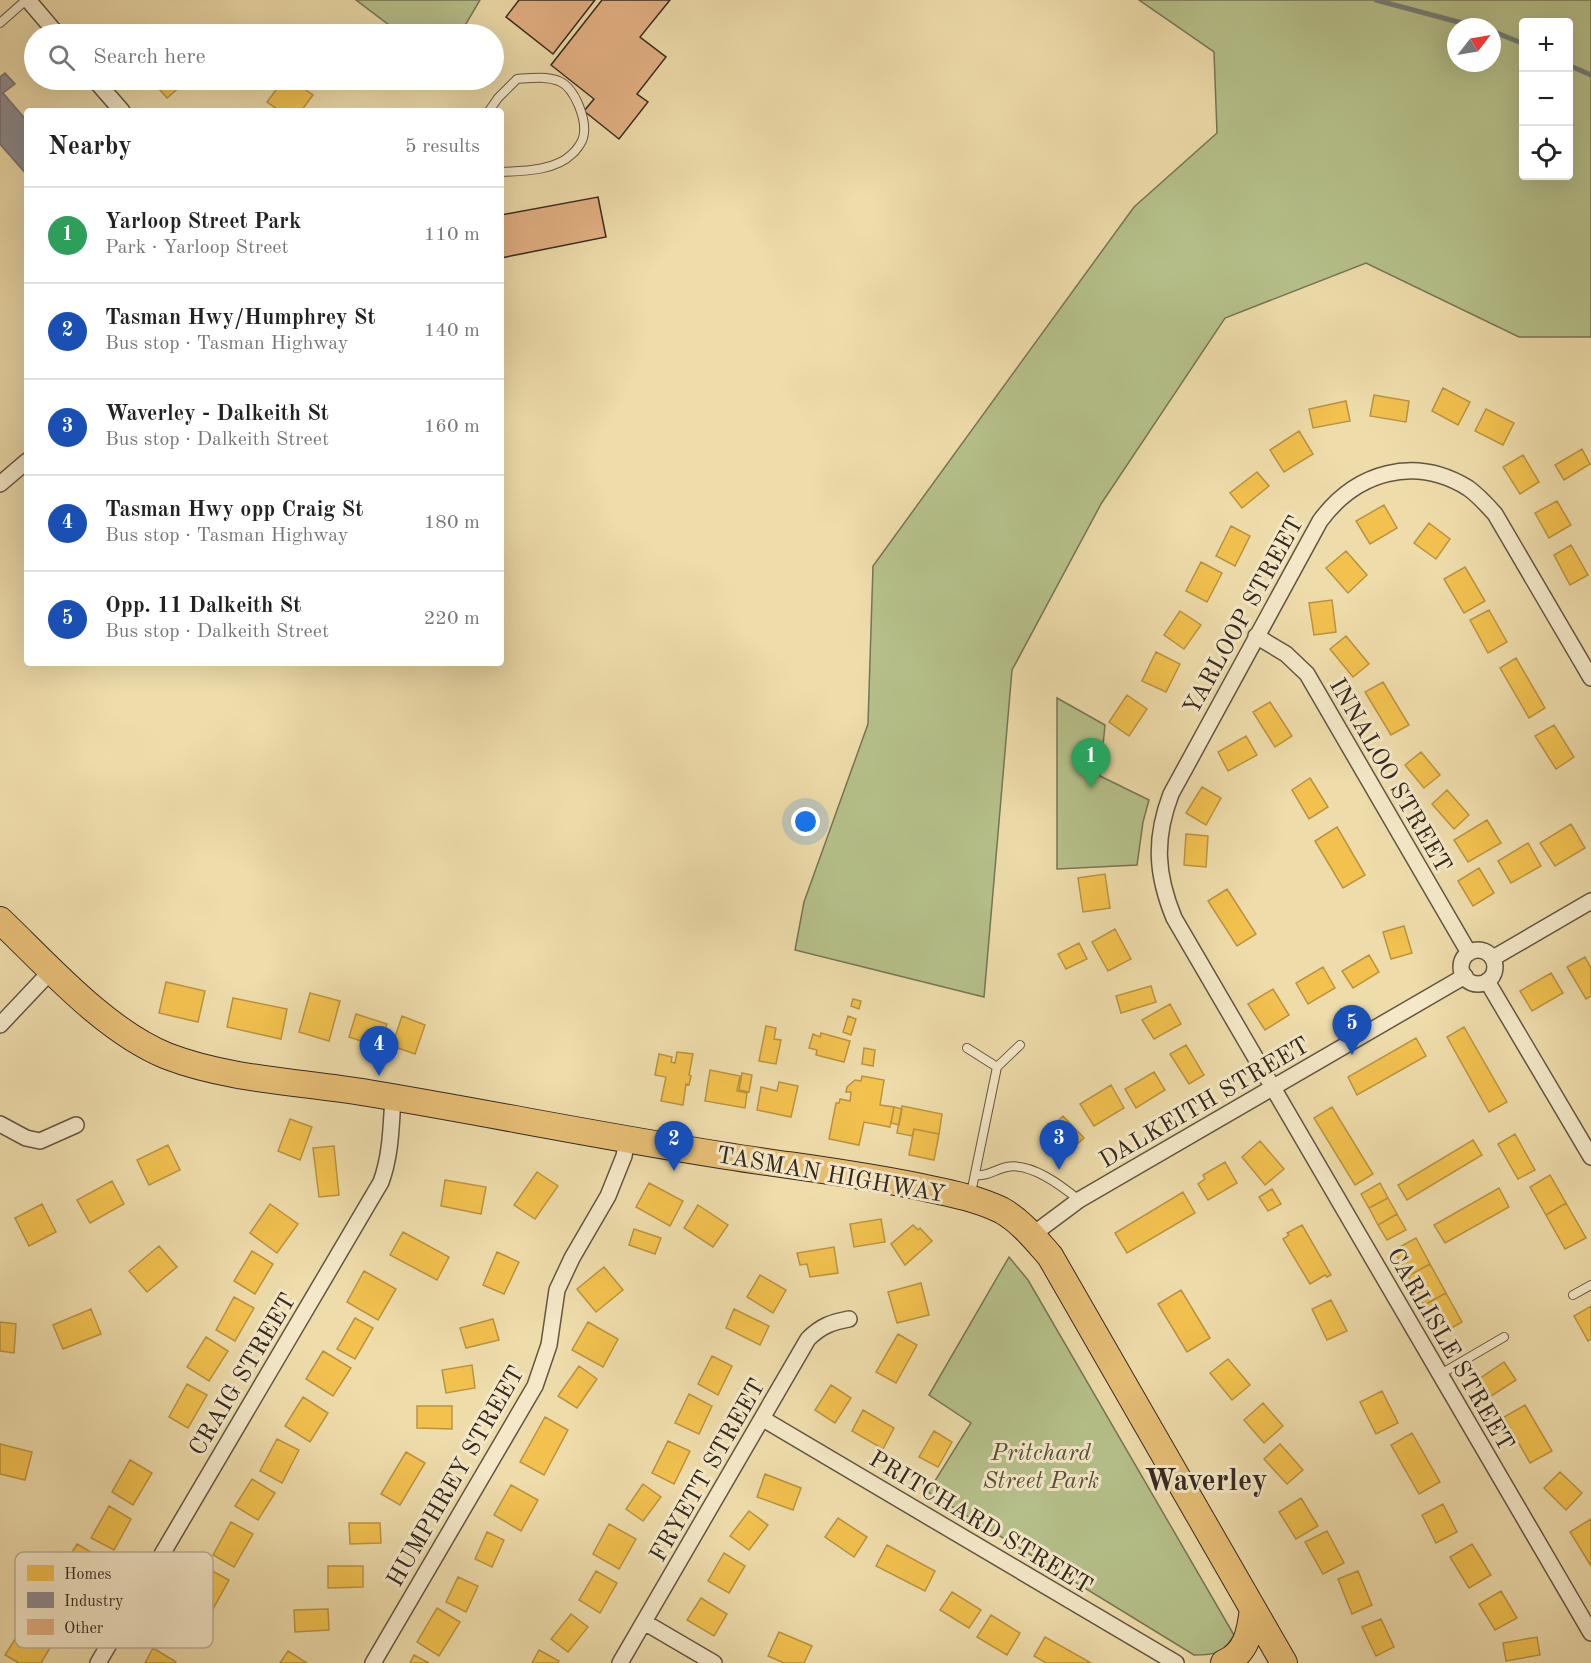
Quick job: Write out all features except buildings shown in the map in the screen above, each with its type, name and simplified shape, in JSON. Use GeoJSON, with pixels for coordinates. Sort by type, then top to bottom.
{"type":"FeatureCollection","features":[{"type":"Feature","properties":{"kind":"highway","name":"TASMAN HIGHWAY"},"geometry":{"type":"LineString","coordinates":[[0,920],[93,1007],[125,1032],[164,1055],[219,1071],[393,1098],[740,1158],[883,1178],[973,1187],[1019,1222],[1050,1256],[1284,1663]]}},
{"type":"Feature","properties":{"kind":"highway"},"geometry":{"type":"LineString","coordinates":[[1224,1663],[1233,1659],[1241,1651],[1250,1629],[1253,1609]]}},
{"type":"Feature","properties":{"kind":"street"},"geometry":{"type":"LineString","coordinates":[[27,0],[48,24]]}},
{"type":"Feature","properties":{"kind":"street"},"geometry":{"type":"LineString","coordinates":[[104,90],[119,108]]}},
{"type":"Feature","properties":{"kind":"street"},"geometry":{"type":"LineString","coordinates":[[0,484],[24,464]]}},
{"type":"Feature","properties":{"kind":"street","name":"YARLOOP STREET"},"geometry":{"type":"LineString","coordinates":[[1273,1088],[1174,918],[1164,893],[1158,850],[1164,812],[1172,794],[1320,521],[1338,499],[1366,481],[1381,475],[1402,471],[1422,472],[1438,475],[1469,489],[1495,514],[1591,678]]}},
{"type":"Feature","properties":{"kind":"street","name":"INNALOO STREET"},"geometry":{"type":"LineString","coordinates":[[1256,636],[1286,654],[1307,674],[1469,953]]}},
{"type":"Feature","properties":{"kind":"street"},"geometry":{"type":"LineString","coordinates":[[1493,958],[1591,901]]}},
{"type":"Feature","properties":{"kind":"street"},"geometry":{"type":"LineString","coordinates":[[1484,951],[1493,958],[1495,968],[1491,978],[1476,984],[1464,976],[1462,962],[1469,953],[1484,951]]}},
{"type":"Feature","properties":{"kind":"street"},"geometry":{"type":"LineString","coordinates":[[0,1025],[52,970]]}},
{"type":"Feature","properties":{"kind":"street","name":"DALKEITH STREET"},"geometry":{"type":"LineString","coordinates":[[1032,1235],[1079,1200],[1464,976]]}},
{"type":"Feature","properties":{"kind":"street"},"geometry":{"type":"LineString","coordinates":[[1487,981],[1591,1157]]}},
{"type":"Feature","properties":{"kind":"street","name":"CARLISLE STREET"},"geometry":{"type":"LineString","coordinates":[[1273,1088],[1591,1633]]}},
{"type":"Feature","properties":{"kind":"street","name":"CRAIG STREET"},"geometry":{"type":"LineString","coordinates":[[163,1552],[381,1182],[387,1167],[393,1098]]}},
{"type":"Feature","properties":{"kind":"street"},"geometry":{"type":"LineString","coordinates":[[0,1124],[26,1138],[40,1141],[76,1125]]}},
{"type":"Feature","properties":{"kind":"street","name":"HUMPHREY STREET"},"geometry":{"type":"LineString","coordinates":[[373,1663],[535,1386],[549,1345],[557,1290],[572,1258],[608,1196],[624,1156],[627,1139]]}},
{"type":"Feature","properties":{"kind":"street","name":"FRYETT STREET"},"geometry":{"type":"LineString","coordinates":[[620,1663],[808,1339],[823,1326],[849,1319]]}},
{"type":"Feature","properties":{"kind":"street","name":"PRITCHARD STREET"},"geometry":{"type":"LineString","coordinates":[[763,1419],[1176,1663]]}},
{"type":"Feature","properties":{"kind":"street"},"geometry":{"type":"LineString","coordinates":[[644,1622],[714,1663]]}},
{"type":"Feature","properties":{"kind":"street","name":"CRAIG STREET"},"geometry":{"type":"LineString","coordinates":[[98,1663],[107,1648]]}},
{"type":"Feature","properties":{"kind":"lane"},"geometry":{"type":"LineString","coordinates":[[0,23],[27,0]]}},
{"type":"Feature","properties":{"kind":"lane"},"geometry":{"type":"LineString","coordinates":[[492,108],[517,79],[542,77],[561,82],[575,96],[583,117],[583,138],[572,154],[556,163],[531,170],[504,172]]}},
{"type":"Feature","properties":{"kind":"lane"},"geometry":{"type":"LineString","coordinates":[[973,1187],[997,1067],[1020,1045]]}},
{"type":"Feature","properties":{"kind":"lane"},"geometry":{"type":"LineString","coordinates":[[967,1048],[997,1067]]}},
{"type":"Feature","properties":{"kind":"lane"},"geometry":{"type":"LineString","coordinates":[[973,1187],[983,1176],[998,1168],[1013,1166],[1027,1169],[1063,1186],[1079,1200]]}},
{"type":"Feature","properties":{"kind":"lane"},"geometry":{"type":"LineString","coordinates":[[1574,1295],[1591,1285]]}},
{"type":"Feature","properties":{"kind":"lane"},"geometry":{"type":"LineString","coordinates":[[1439,1375],[1504,1336]]}},
{"type":"Feature","properties":{"kind":"green space"},"geometry":{"type":"Polygon","coordinates":[[[356,0],[480,0],[466,24],[388,24],[356,0]]]}},
{"type":"Feature","properties":{"kind":"green space"},"geometry":{"type":"Polygon","coordinates":[[[1139,0],[1591,0],[1591,337],[1519,337],[1366,263],[1225,318],[1101,504],[1012,670],[984,997],[795,950],[804,902],[868,724],[873,566],[1134,207],[1217,133],[1214,52],[1139,0]]]}},
{"type":"Feature","properties":{"kind":"green space"},"geometry":{"type":"Polygon","coordinates":[[[1057,698],[1105,725],[1100,776],[1149,800],[1143,822],[1137,865],[1057,869],[1057,698]]]}},
{"type":"Feature","properties":{"kind":"green space","name":"Pritchard Street Park"},"geometry":{"type":"Polygon","coordinates":[[[1009,1257],[1028,1280],[1234,1635],[1222,1650],[1208,1655],[1194,1655],[928,1492],[971,1423],[929,1395],[1009,1257]]]}},
{"type":"Feature","properties":{"kind":"waterway"},"geometry":{"type":"LineString","coordinates":[[1376,0],[1447,19]]}},
{"type":"Feature","properties":{"kind":"waterway"},"geometry":{"type":"LineString","coordinates":[[1501,35],[1519,42]]}},
{"type":"Feature","properties":{"kind":"waterway"},"geometry":{"type":"LineString","coordinates":[[1573,67],[1591,75]]}},
{"type":"Feature","properties":{"kind":"place","name":"Yarloop Street Park"},"geometry":{"type":"Point","coordinates":[1091,788]}},
{"type":"Feature","properties":{"kind":"place","name":"Opp. 11 Dalkeith St"},"geometry":{"type":"Point","coordinates":[1352,1055]}},
{"type":"Feature","properties":{"kind":"place","name":"Tasman Hwy opp Craig St"},"geometry":{"type":"Point","coordinates":[379,1076]}},
{"type":"Feature","properties":{"kind":"place","name":"Waverley - Dalkeith St"},"geometry":{"type":"Point","coordinates":[1059,1170]}},
{"type":"Feature","properties":{"kind":"place","name":"Tasman Hwy/Humphrey St"},"geometry":{"type":"Point","coordinates":[674,1171]}},
{"type":"Feature","properties":{"kind":"district","name":"Waverley"},"geometry":{"type":"Point","coordinates":[1206,1480]}}]}
